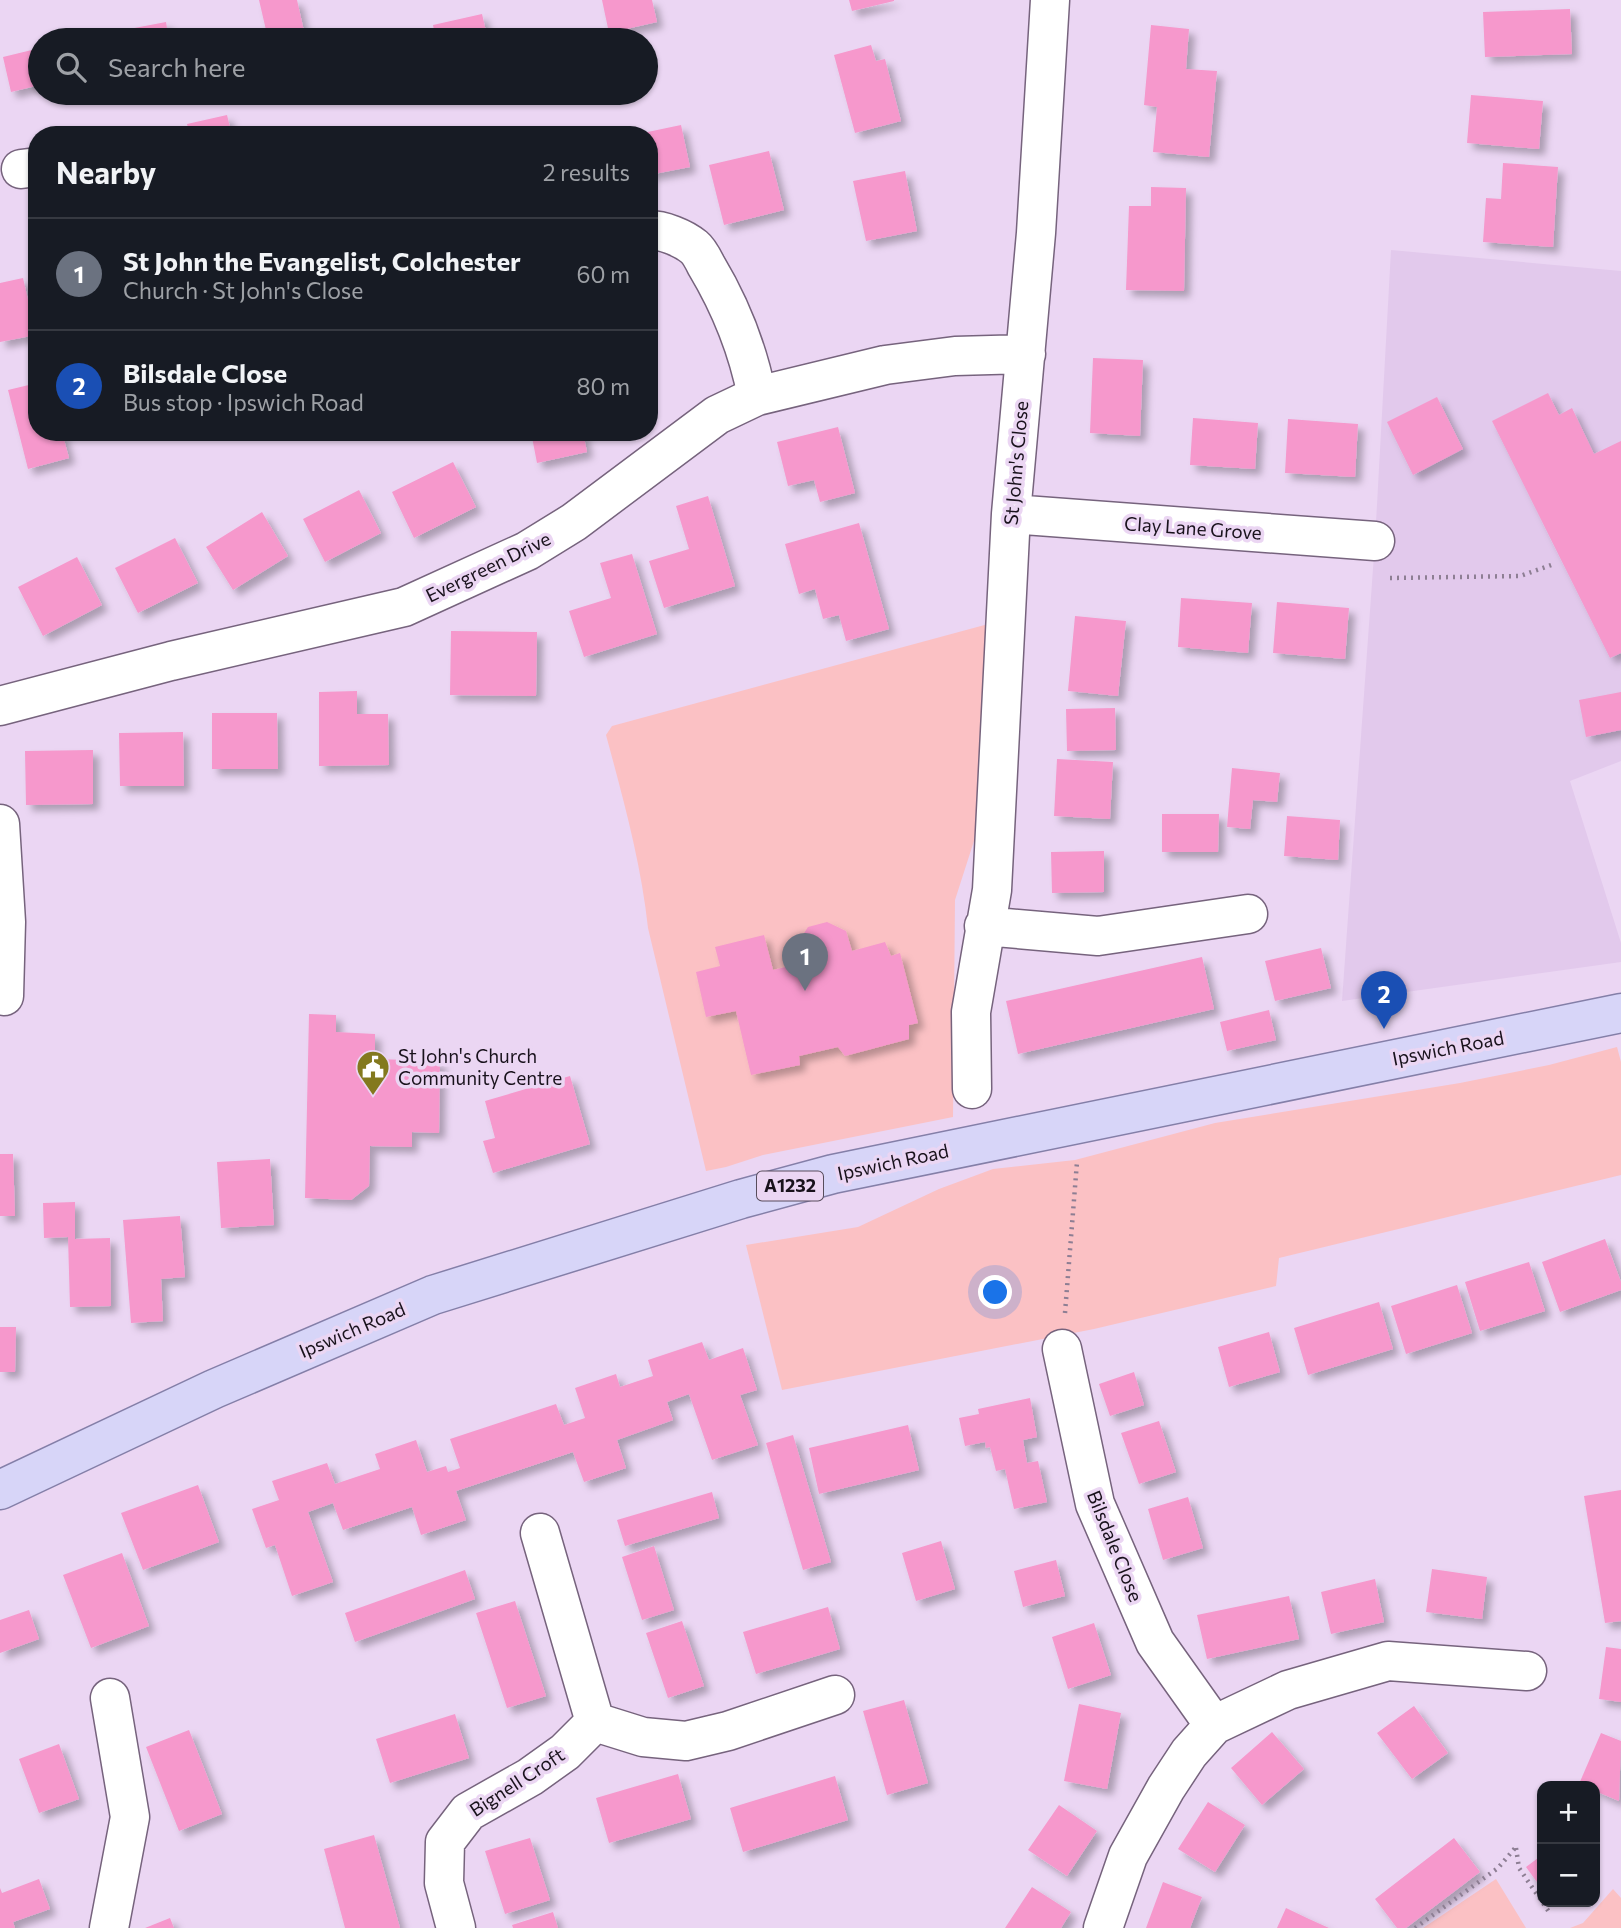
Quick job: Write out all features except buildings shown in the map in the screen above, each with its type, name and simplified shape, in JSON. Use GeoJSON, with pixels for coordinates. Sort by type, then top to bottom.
{"type":"FeatureCollection","features":[{"type":"Feature","properties":{"kind":"main road","name":"Ipswich Road"},"geometry":{"type":"LineString","coordinates":[[0,1490],[214,1389],[433,1295],[741,1199],[834,1174],[1621,1013]]}},
{"type":"Feature","properties":{"kind":"street","name":"St John's Close"},"geometry":{"type":"LineString","coordinates":[[972,1089],[971,1012],[992,890],[1011,514],[1026,355],[1050,0]]}},
{"type":"Feature","properties":{"kind":"street"},"geometry":{"type":"LineString","coordinates":[[658,230],[695,247],[716,281],[739,332],[753,373],[757,396]]}},
{"type":"Feature","properties":{"kind":"street","name":"Evergreen Drive"},"geometry":{"type":"LineString","coordinates":[[0,706],[171,661],[404,607],[527,551],[575,522],[717,415],[757,396],[886,365],[956,356],[1026,355]]}},
{"type":"Feature","properties":{"kind":"street","name":"Clay Lane Grove"},"geometry":{"type":"LineString","coordinates":[[1011,514],[1376,541]]}},
{"type":"Feature","properties":{"kind":"street"},"geometry":{"type":"LineString","coordinates":[[0,824],[4,996]]}},
{"type":"Feature","properties":{"kind":"street"},"geometry":{"type":"LineString","coordinates":[[984,926],[1098,936],[1248,914]]}},
{"type":"Feature","properties":{"kind":"street","name":"Bilsdale Close"},"geometry":{"type":"LineString","coordinates":[[1062,1349],[1095,1503],[1155,1642],[1214,1725]]}},
{"type":"Feature","properties":{"kind":"street"},"geometry":{"type":"LineString","coordinates":[[540,1533],[595,1722],[643,1737],[686,1741],[728,1731],[835,1695]]}},
{"type":"Feature","properties":{"kind":"street"},"geometry":{"type":"LineString","coordinates":[[1103,1928],[1128,1856],[1166,1788],[1189,1753],[1214,1725],[1289,1690],[1388,1661],[1527,1671]]}},
{"type":"Feature","properties":{"kind":"street"},"geometry":{"type":"LineString","coordinates":[[109,1928],[130,1817],[110,1698]]}},
{"type":"Feature","properties":{"kind":"street","name":"Bignell Croft"},"geometry":{"type":"LineString","coordinates":[[456,1928],[444,1883],[445,1842],[468,1812],[548,1765],[595,1722]]}},
{"type":"Feature","properties":{"kind":"path"},"geometry":{"type":"LineString","coordinates":[[1386,578],[1520,576],[1554,564]]}},
{"type":"Feature","properties":{"kind":"path"},"geometry":{"type":"LineString","coordinates":[[1062,1349],[1077,1160]]}},
{"type":"Feature","properties":{"kind":"path"},"geometry":{"type":"LineString","coordinates":[[1415,1928],[1498,1868],[1516,1847],[1519,1868],[1549,1912]]}},
{"type":"Feature","properties":{"kind":"shaded area"},"geometry":{"type":"Polygon","coordinates":[[[1391,250],[1621,271],[1621,761],[1570,781],[1621,943],[1621,962],[1342,1001],[1375,541],[1391,250]]]}},
{"type":"Feature","properties":{"kind":"shaded area"},"geometry":{"type":"Polygon","coordinates":[[[992,623],[982,816],[955,900],[953,1117],[763,1155],[706,1171],[648,928],[631,830],[606,735],[612,726],[992,623]]]}},
{"type":"Feature","properties":{"kind":"shaded area"},"geometry":{"type":"Polygon","coordinates":[[[1617,1047],[1621,1062],[1621,1175],[1279,1258],[1276,1286],[1094,1329],[782,1390],[746,1245],[858,1227],[939,1189],[993,1169],[1075,1160],[1215,1123],[1460,1083],[1549,1065],[1617,1047]]]}},
{"type":"Feature","properties":{"kind":"shaded area"},"geometry":{"type":"Polygon","coordinates":[[[1496,1879],[1526,1928],[1423,1928],[1496,1879]]]}},
{"type":"Feature","properties":{"kind":"shaded area"},"geometry":{"type":"Polygon","coordinates":[[[1613,1889],[1621,1898],[1621,1928],[1570,1928],[1583,1923],[1600,1907],[1613,1889]]]}},
{"type":"Feature","properties":{"kind":"place","name":"St John the Evangelist, Colchester"},"geometry":{"type":"Point","coordinates":[805,991]}},
{"type":"Feature","properties":{"kind":"place","name":"Bilsdale Close"},"geometry":{"type":"Point","coordinates":[1384,1029]}},
{"type":"Feature","properties":{"kind":"place","name":"St John's Church Community Centre"},"geometry":{"type":"Point","coordinates":[373,1097]}}]}
